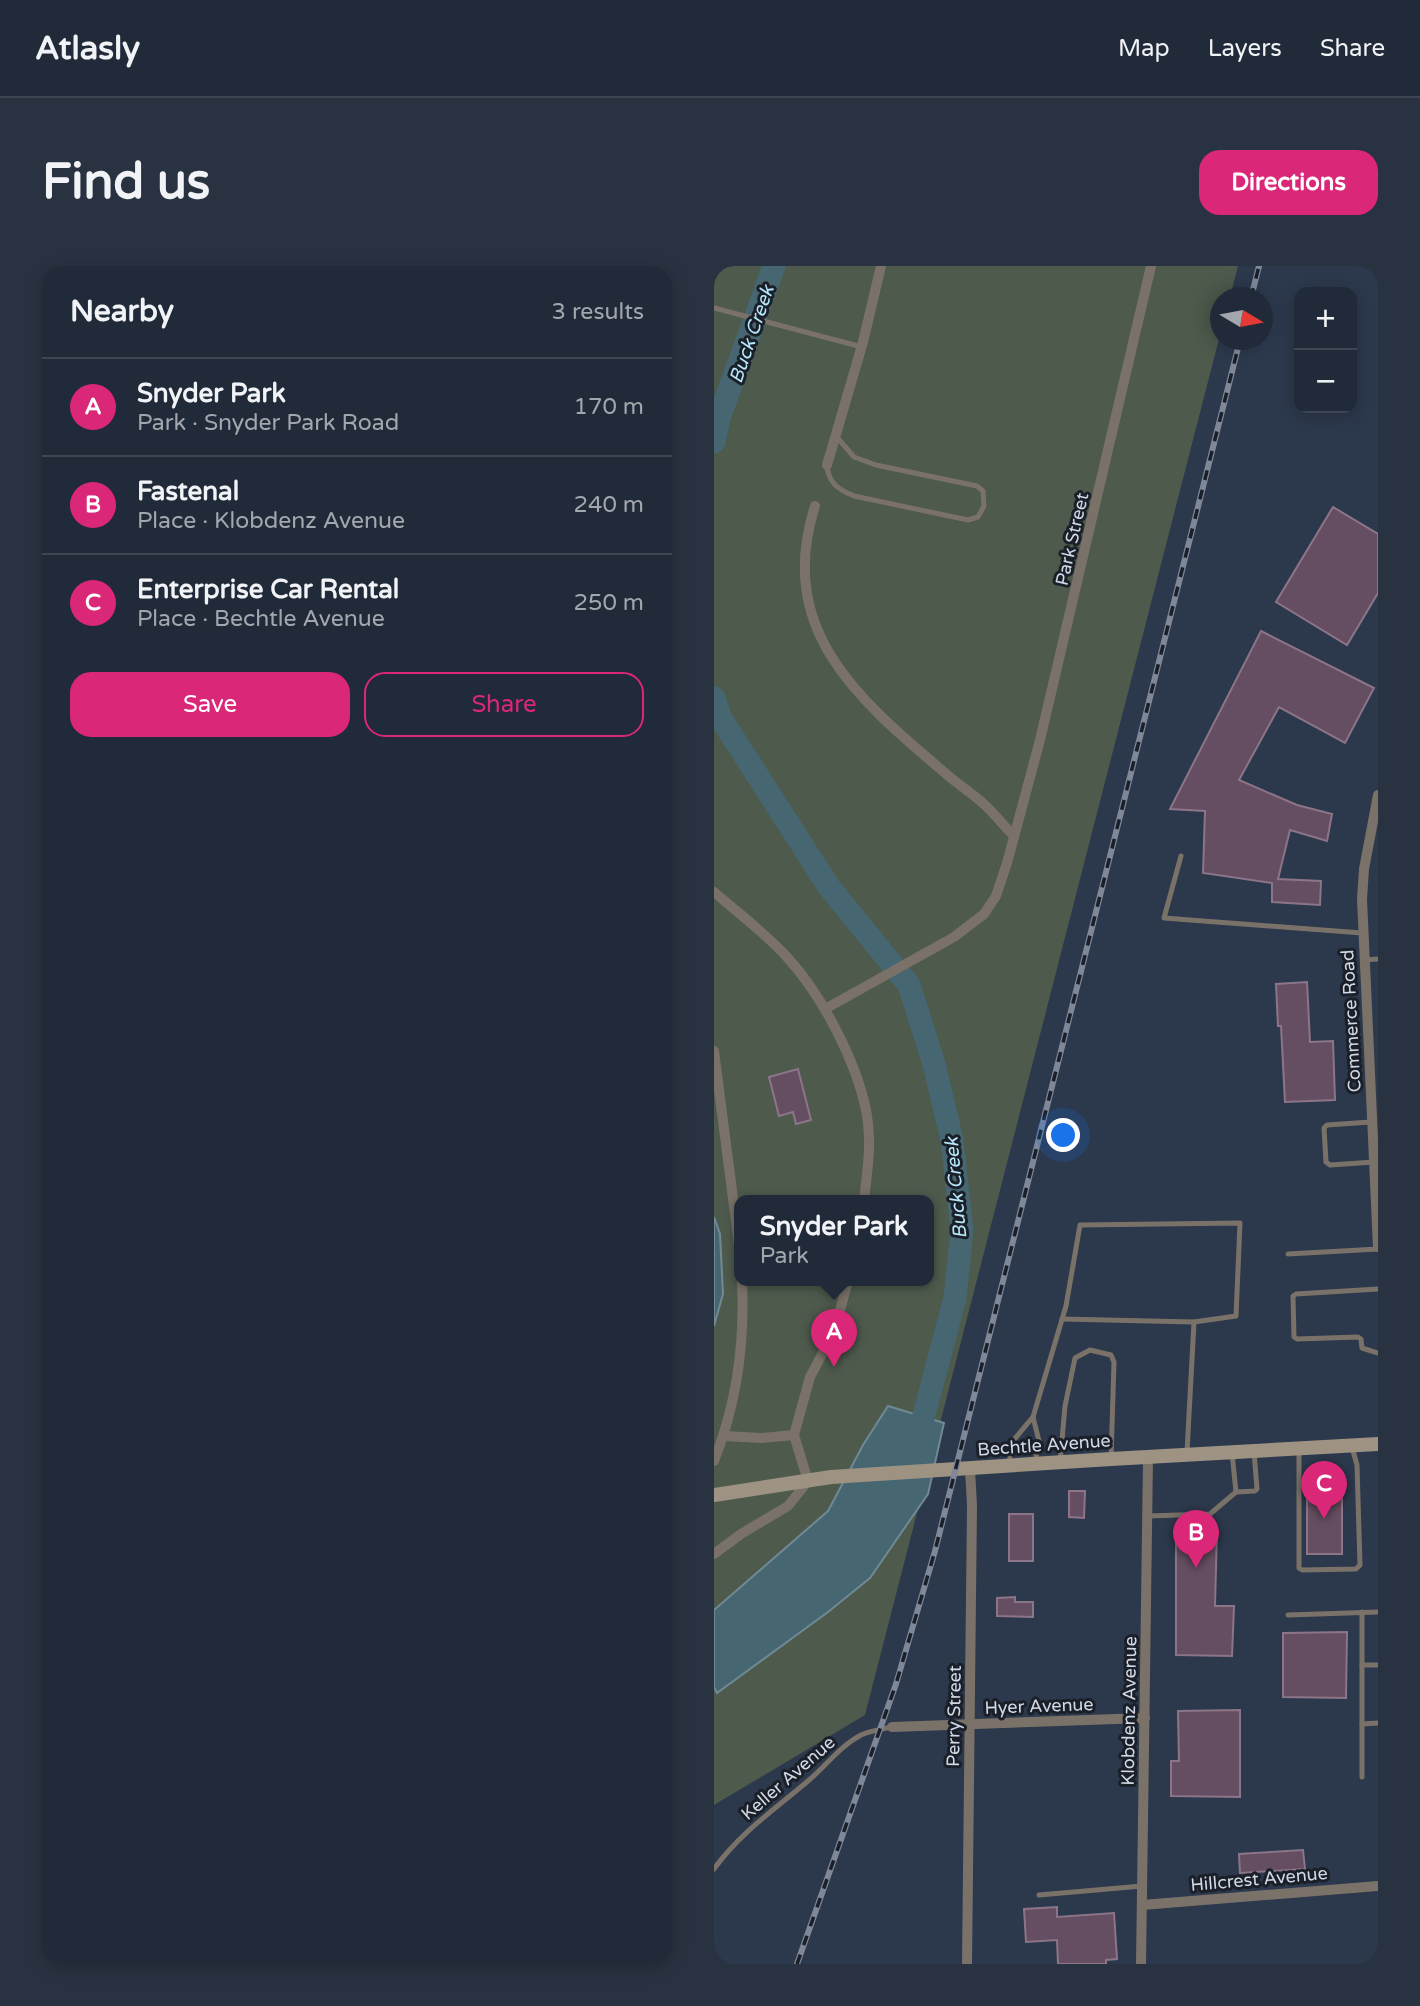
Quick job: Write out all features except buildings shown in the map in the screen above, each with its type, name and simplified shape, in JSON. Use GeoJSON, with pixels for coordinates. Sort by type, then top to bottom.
{"type":"FeatureCollection","features":[{"type":"Feature","properties":{"kind":"main road","name":"Bechtle Avenue"},"geometry":{"type":"LineString","coordinates":[[714,1495],[831,1477],[1378,1444]]}},
{"type":"Feature","properties":{"kind":"street"},"geometry":{"type":"LineString","coordinates":[[827,465],[862,347],[881,266]]}},
{"type":"Feature","properties":{"kind":"street","name":"Park Street"},"geometry":{"type":"LineString","coordinates":[[825,1009],[954,937],[984,914],[996,896],[1040,740],[1151,266]]}},
{"type":"Feature","properties":{"kind":"street"},"geometry":{"type":"LineString","coordinates":[[815,506],[807,538],[806,583],[811,609],[828,652],[843,676],[878,715],[988,808],[1014,836]]}},
{"type":"Feature","properties":{"kind":"street","name":"Commerce Road"},"geometry":{"type":"LineString","coordinates":[[1378,795],[1364,869],[1362,933],[1378,1248]]}},
{"type":"Feature","properties":{"kind":"street"},"geometry":{"type":"LineString","coordinates":[[714,892],[786,956],[825,1009],[848,1058],[866,1113],[869,1136],[864,1195]]}},
{"type":"Feature","properties":{"kind":"street"},"geometry":{"type":"LineString","coordinates":[[714,1051],[734,1200]]}},
{"type":"Feature","properties":{"kind":"street"},"geometry":{"type":"LineString","coordinates":[[714,1461],[724,1436],[740,1360],[743,1333],[742,1286]]}},
{"type":"Feature","properties":{"kind":"street"},"geometry":{"type":"LineString","coordinates":[[714,1554],[788,1506],[808,1480],[794,1435],[810,1377],[834,1332],[847,1286]]}},
{"type":"Feature","properties":{"kind":"street"},"geometry":{"type":"LineString","coordinates":[[724,1436],[794,1435]]}},
{"type":"Feature","properties":{"kind":"street","name":"Klobdenz Avenue"},"geometry":{"type":"LineString","coordinates":[[1141,1964],[1148,1458]]}},
{"type":"Feature","properties":{"kind":"street","name":"Perry Street"},"geometry":{"type":"LineString","coordinates":[[967,1964],[972,1506],[970,1469]]}},
{"type":"Feature","properties":{"kind":"street","name":"Hyer Avenue"},"geometry":{"type":"LineString","coordinates":[[892,1727],[1145,1717]]}},
{"type":"Feature","properties":{"kind":"street","name":"Hillcrest Avenue"},"geometry":{"type":"LineString","coordinates":[[1142,1905],[1378,1886]]}},
{"type":"Feature","properties":{"kind":"lane"},"geometry":{"type":"LineString","coordinates":[[714,308],[862,347]]}},
{"type":"Feature","properties":{"kind":"lane"},"geometry":{"type":"LineString","coordinates":[[827,465],[831,482],[841,491],[854,496],[968,520],[978,517],[984,506],[982,491],[977,486],[869,463],[854,457],[836,436]]}},
{"type":"Feature","properties":{"kind":"lane"},"geometry":{"type":"LineString","coordinates":[[1181,856],[1164,918],[1362,933]]}},
{"type":"Feature","properties":{"kind":"lane"},"geometry":{"type":"LineString","coordinates":[[1363,960],[1378,959]]}},
{"type":"Feature","properties":{"kind":"lane"},"geometry":{"type":"LineString","coordinates":[[1371,1122],[1327,1125],[1324,1128],[1326,1162],[1330,1165],[1374,1162]]}},
{"type":"Feature","properties":{"kind":"lane"},"geometry":{"type":"LineString","coordinates":[[1009,1466],[1012,1442],[1033,1417],[1062,1319],[1080,1225],[1240,1223],[1236,1316],[1194,1321],[1062,1319]]}},
{"type":"Feature","properties":{"kind":"lane"},"geometry":{"type":"LineString","coordinates":[[1288,1254],[1378,1248]]}},
{"type":"Feature","properties":{"kind":"lane"},"geometry":{"type":"LineString","coordinates":[[1378,1289],[1293,1296],[1294,1337],[1357,1337],[1361,1339],[1362,1348],[1378,1353]]}},
{"type":"Feature","properties":{"kind":"lane"},"geometry":{"type":"LineString","coordinates":[[1186,1456],[1194,1321]]}},
{"type":"Feature","properties":{"kind":"lane"},"geometry":{"type":"LineString","coordinates":[[1060,1463],[1065,1406],[1075,1358],[1090,1350],[1111,1354],[1114,1362],[1111,1459]]}},
{"type":"Feature","properties":{"kind":"lane"},"geometry":{"type":"LineString","coordinates":[[1033,1417],[1039,1441],[1035,1465]]}},
{"type":"Feature","properties":{"kind":"lane"},"geometry":{"type":"LineString","coordinates":[[1299,1449],[1299,1568],[1356,1569],[1360,1565],[1357,1465],[1351,1446]]}},
{"type":"Feature","properties":{"kind":"lane"},"geometry":{"type":"LineString","coordinates":[[1148,1516],[1210,1514],[1236,1492],[1256,1489],[1255,1452]]}},
{"type":"Feature","properties":{"kind":"lane"},"geometry":{"type":"LineString","coordinates":[[1232,1453],[1236,1492]]}},
{"type":"Feature","properties":{"kind":"lane"},"geometry":{"type":"LineString","coordinates":[[1362,1612],[1362,1777]]}},
{"type":"Feature","properties":{"kind":"lane"},"geometry":{"type":"LineString","coordinates":[[1288,1615],[1378,1612]]}},
{"type":"Feature","properties":{"kind":"lane"},"geometry":{"type":"LineString","coordinates":[[1362,1665],[1378,1665]]}},
{"type":"Feature","properties":{"kind":"lane"},"geometry":{"type":"LineString","coordinates":[[1362,1724],[1378,1723]]}},
{"type":"Feature","properties":{"kind":"lane","name":"Keller Avenue"},"geometry":{"type":"LineString","coordinates":[[714,1869],[726,1852],[757,1822],[809,1781],[835,1755],[861,1735],[892,1727]]}},
{"type":"Feature","properties":{"kind":"lane"},"geometry":{"type":"LineString","coordinates":[[1039,1895],[1142,1886]]}},
{"type":"Feature","properties":{"kind":"green space"},"geometry":{"type":"Polygon","coordinates":[[[714,266],[1238,266],[1233,287],[1210,287],[1210,350],[1216,350],[865,1715],[714,1805],[714,266]]]}},
{"type":"Feature","properties":{"kind":"water"},"geometry":{"type":"Polygon","coordinates":[[[714,1217],[720,1234],[723,1294],[714,1326],[714,1217]]]}},
{"type":"Feature","properties":{"kind":"water"},"geometry":{"type":"Polygon","coordinates":[[[888,1406],[944,1423],[928,1494],[870,1578],[717,1693],[714,1687],[714,1610],[828,1511],[863,1445],[888,1406]]]}},
{"type":"Feature","properties":{"kind":"waterway","name":"Buck Creek"},"geometry":{"type":"LineString","coordinates":[[714,442],[719,418],[774,266]]}},
{"type":"Feature","properties":{"kind":"waterway","name":"Buck Creek"},"geometry":{"type":"LineString","coordinates":[[714,698],[720,717],[829,887],[909,985],[934,1064],[952,1140],[962,1230],[955,1298],[920,1430],[911,1444]]}},
{"type":"Feature","properties":{"kind":"railway"},"geometry":{"type":"LineString","coordinates":[[1254,287],[1259,266]]}},
{"type":"Feature","properties":{"kind":"railway"},"geometry":{"type":"LineString","coordinates":[[797,1964],[896,1684],[935,1551],[1237,350]]}},
{"type":"Feature","properties":{"kind":"place","name":"Snyder Park"},"geometry":{"type":"Point","coordinates":[834,1367]}},
{"type":"Feature","properties":{"kind":"place","name":"Enterprise Car Rental"},"geometry":{"type":"Point","coordinates":[1324,1519]}},
{"type":"Feature","properties":{"kind":"place","name":"Fastenal"},"geometry":{"type":"Point","coordinates":[1196,1568]}}]}
